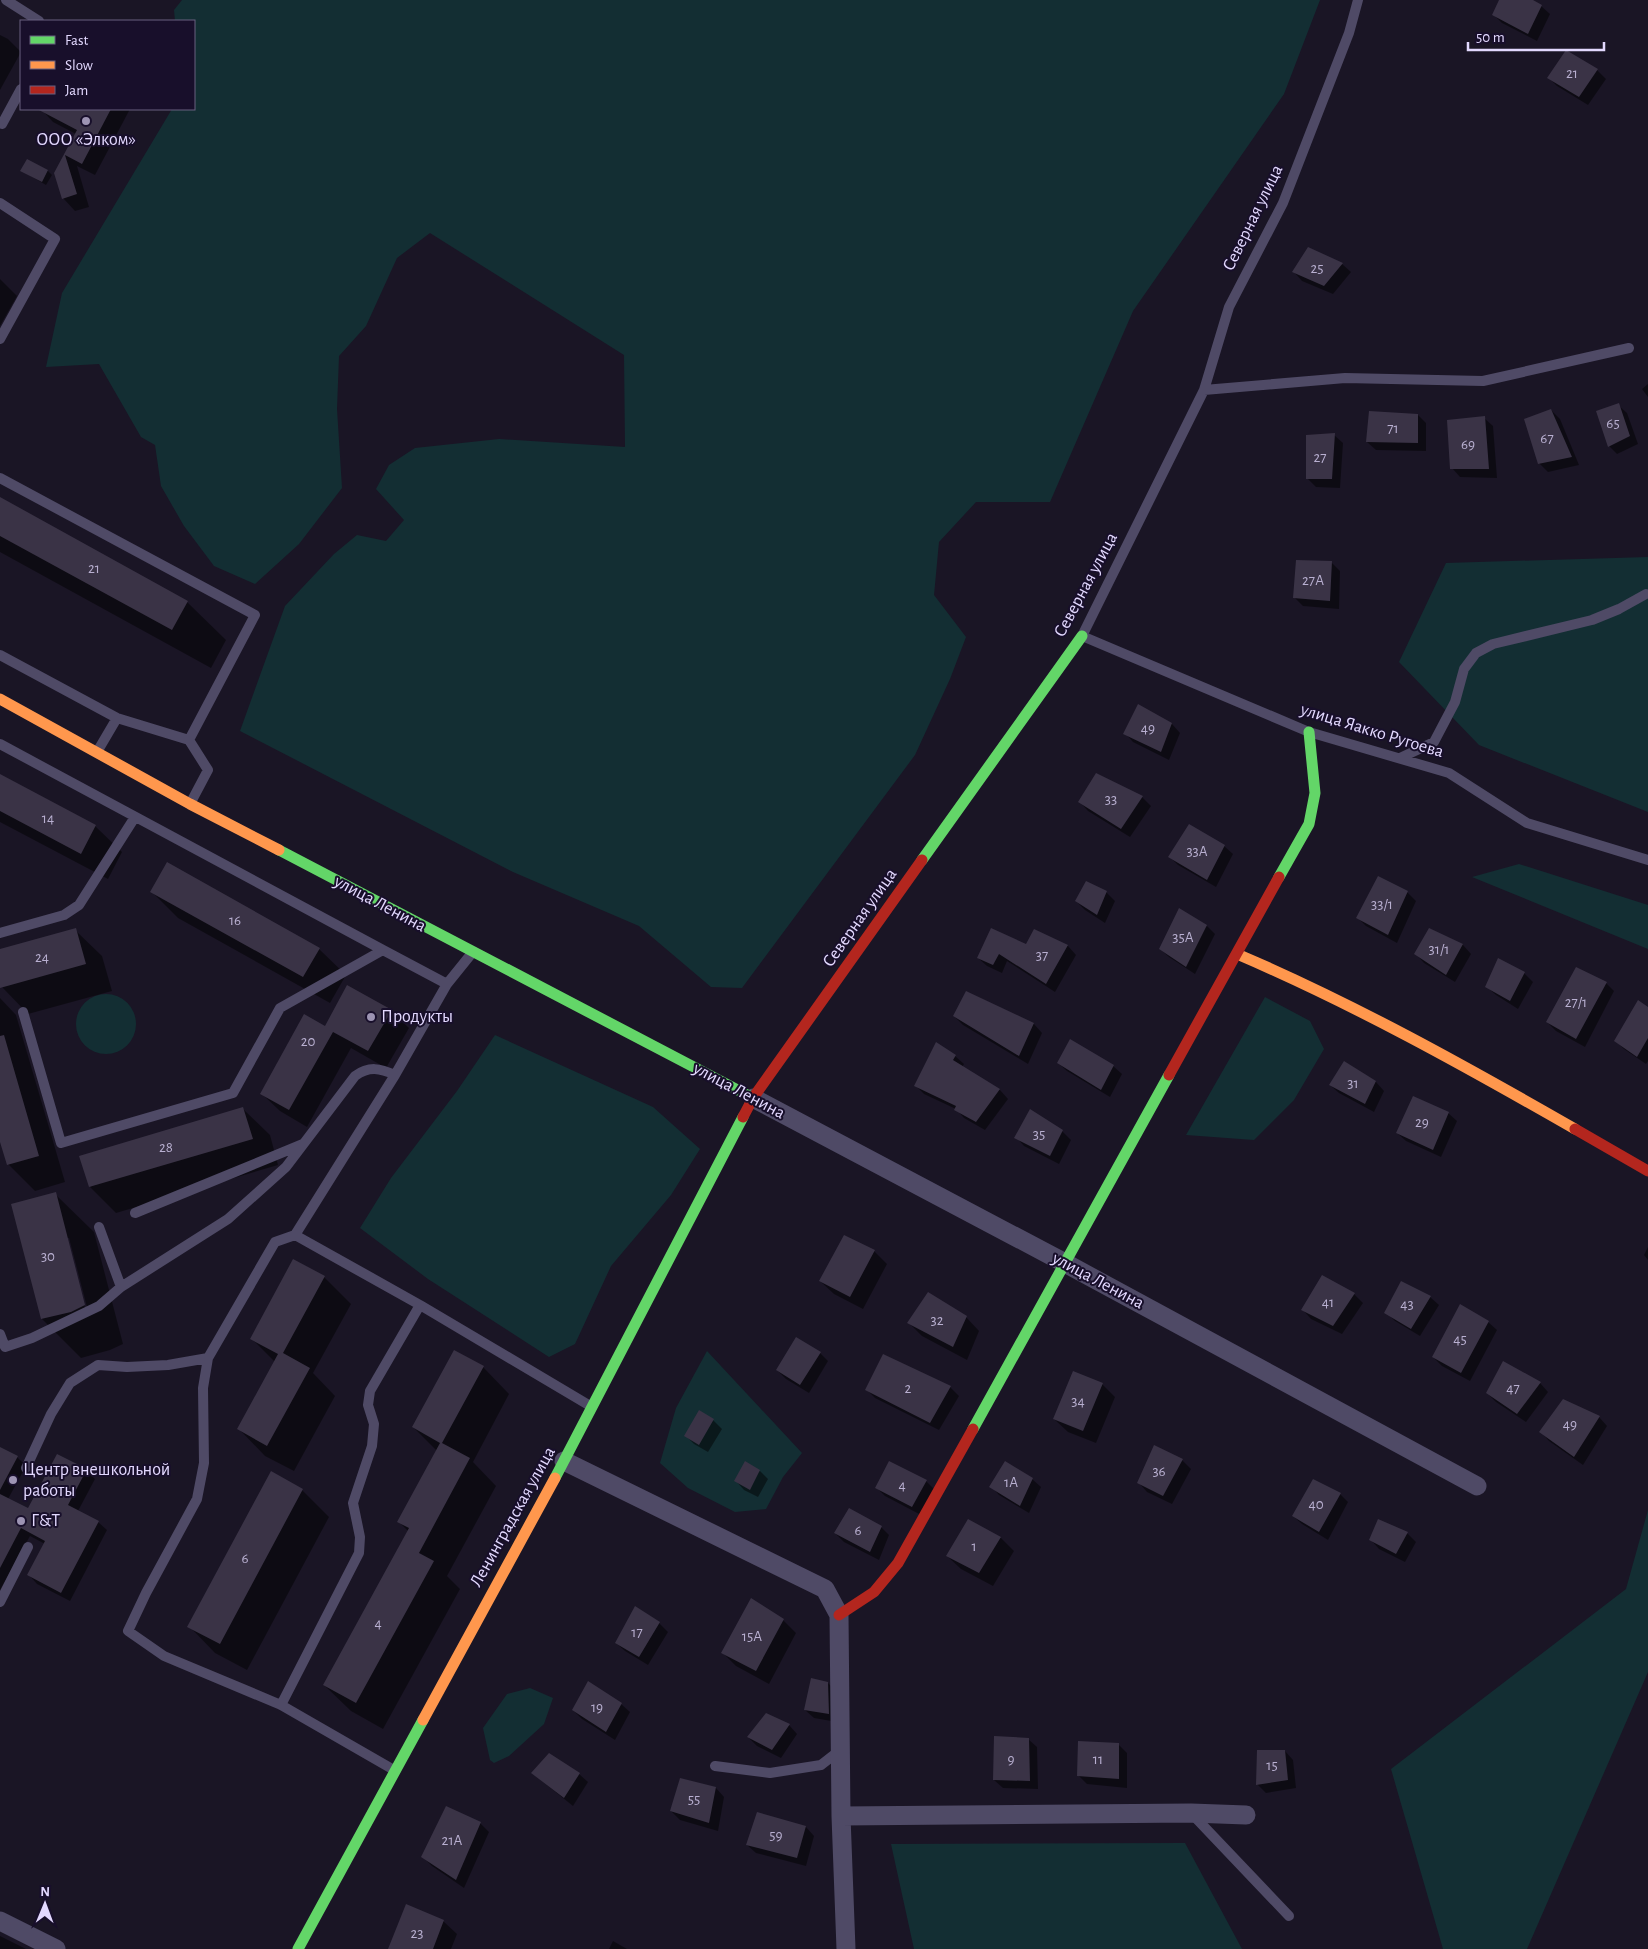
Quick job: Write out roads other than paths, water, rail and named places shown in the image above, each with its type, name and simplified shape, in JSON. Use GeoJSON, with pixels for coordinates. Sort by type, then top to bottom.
{"type":"FeatureCollection","features":[{"type":"Feature","properties":{"kind":"street","name":"Северная улица"},"geometry":{"type":"LineString","coordinates":[[753,1098],[1082,636]]}},
{"type":"Feature","properties":{"kind":"street","name":"улица Ленина"},"geometry":{"type":"LineString","coordinates":[[0,699],[190,804],[1065,1263],[1478,1486]]}},
{"type":"Feature","properties":{"kind":"street"},"geometry":{"type":"LineString","coordinates":[[839,1614],[874,1592],[898,1563],[1309,824],[1315,793],[1309,732]]}},
{"type":"Feature","properties":{"kind":"street"},"geometry":{"type":"LineString","coordinates":[[1237,954],[1288,974],[1415,1040],[1648,1171]]}},
{"type":"Feature","properties":{"kind":"street","name":"Ленинградская улица"},"geometry":{"type":"LineString","coordinates":[[298,1949],[564,1461],[753,1098]]}},
{"type":"Feature","properties":{"kind":"street"},"geometry":{"type":"LineString","coordinates":[[564,1461],[825,1589],[839,1614],[839,1751],[846,1949]]}},
{"type":"Feature","properties":{"kind":"street"},"geometry":{"type":"LineString","coordinates":[[841,1816],[1191,1813],[1246,1815]]}},
{"type":"Feature","properties":{"kind":"street"},"geometry":{"type":"LineString","coordinates":[[0,1921],[56,1949]]}},
{"type":"Feature","properties":{"kind":"lane"},"geometry":{"type":"LineString","coordinates":[[6,0],[37,20]]}},
{"type":"Feature","properties":{"kind":"lane","name":"Северная улица"},"geometry":{"type":"LineString","coordinates":[[1082,636],[1204,390],[1228,307],[1283,203],[1348,33],[1358,0]]}},
{"type":"Feature","properties":{"kind":"lane"},"geometry":{"type":"LineString","coordinates":[[0,123],[2,124],[20,91]]}},
{"type":"Feature","properties":{"kind":"lane"},"geometry":{"type":"LineString","coordinates":[[0,203],[55,239],[0,338]]}},
{"type":"Feature","properties":{"kind":"lane"},"geometry":{"type":"LineString","coordinates":[[1204,390],[1345,378],[1483,381],[1629,348]]}},
{"type":"Feature","properties":{"kind":"lane"},"geometry":{"type":"LineString","coordinates":[[0,478],[255,614],[189,740]]}},
{"type":"Feature","properties":{"kind":"lane"},"geometry":{"type":"LineString","coordinates":[[1400,758],[1434,742],[1455,702],[1464,669],[1476,652],[1493,644],[1592,620],[1619,609],[1646,594]]}},
{"type":"Feature","properties":{"kind":"lane","name":"улица Яакко Ругоева"},"geometry":{"type":"LineString","coordinates":[[1082,636],[1309,732],[1449,773],[1527,823],[1648,860]]}},
{"type":"Feature","properties":{"kind":"lane"},"geometry":{"type":"LineString","coordinates":[[0,655],[117,718],[189,740],[208,770],[190,804]]}},
{"type":"Feature","properties":{"kind":"lane"},"geometry":{"type":"LineString","coordinates":[[97,752],[117,718]]}},
{"type":"Feature","properties":{"kind":"lane"},"geometry":{"type":"LineString","coordinates":[[0,744],[447,984]]}},
{"type":"Feature","properties":{"kind":"lane"},"geometry":{"type":"LineString","coordinates":[[0,933],[64,916],[79,905],[135,817]]}},
{"type":"Feature","properties":{"kind":"lane"},"geometry":{"type":"LineString","coordinates":[[23,1012],[61,1143],[233,1093],[280,1008],[383,950]]}},
{"type":"Feature","properties":{"kind":"lane"},"geometry":{"type":"LineString","coordinates":[[394,1770],[281,1705],[164,1656],[128,1631],[146,1593],[197,1499],[204,1463],[203,1388],[208,1358],[275,1242],[295,1235],[395,1074],[447,984],[472,953]]}},
{"type":"Feature","properties":{"kind":"lane"},"geometry":{"type":"LineString","coordinates":[[0,1334],[5,1347],[32,1338],[99,1306],[121,1286],[228,1219],[286,1167],[355,1076],[364,1070],[381,1069],[395,1074]]}},
{"type":"Feature","properties":{"kind":"lane"},"geometry":{"type":"LineString","coordinates":[[135,1213],[304,1144]]}},
{"type":"Feature","properties":{"kind":"lane"},"geometry":{"type":"LineString","coordinates":[[100,1227],[121,1286]]}},
{"type":"Feature","properties":{"kind":"lane"},"geometry":{"type":"LineString","coordinates":[[295,1235],[420,1304],[592,1406]]}},
{"type":"Feature","properties":{"kind":"lane"},"geometry":{"type":"LineString","coordinates":[[281,1705],[359,1553],[360,1537],[353,1504],[372,1446],[374,1424],[368,1405],[370,1391],[420,1304]]}},
{"type":"Feature","properties":{"kind":"lane"},"geometry":{"type":"LineString","coordinates":[[26,1468],[51,1414],[70,1383],[98,1365],[127,1367],[168,1365],[208,1358]]}},
{"type":"Feature","properties":{"kind":"lane"},"geometry":{"type":"LineString","coordinates":[[0,1602],[28,1547]]}},
{"type":"Feature","properties":{"kind":"lane"},"geometry":{"type":"LineString","coordinates":[[715,1766],[770,1773],[821,1766],[839,1751]]}},
{"type":"Feature","properties":{"kind":"lane"},"geometry":{"type":"LineString","coordinates":[[1191,1813],[1289,1916]]}},
{"type":"Feature","properties":{"kind":"place","name":"ООО «Элком»"},"geometry":{"type":"Point","coordinates":[86,121]}},
{"type":"Feature","properties":{"kind":"place","name":"Продукты"},"geometry":{"type":"Point","coordinates":[371,1017]}},
{"type":"Feature","properties":{"kind":"place","name":"Центр внешкольной работы"},"geometry":{"type":"Point","coordinates":[13,1480]}},
{"type":"Feature","properties":{"kind":"place","name":"Г&Т"},"geometry":{"type":"Point","coordinates":[21,1521]}}]}
